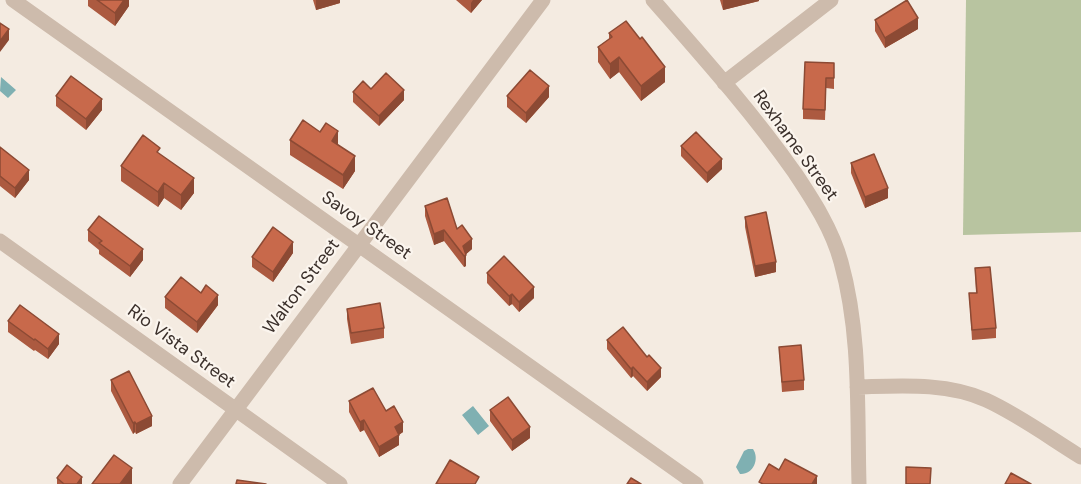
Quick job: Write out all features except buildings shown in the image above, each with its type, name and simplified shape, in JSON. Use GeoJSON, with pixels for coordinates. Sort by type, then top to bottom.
{"type":"FeatureCollection","features":[{"type":"Feature","properties":{"kind":"street","name":"Savoy Street"},"geometry":{"type":"LineString","coordinates":[[13,0],[696,484]]}},
{"type":"Feature","properties":{"kind":"street","name":"Walton Street"},"geometry":{"type":"LineString","coordinates":[[180,484],[543,0]]}},
{"type":"Feature","properties":{"kind":"street","name":"Rexhame Street"},"geometry":{"type":"LineString","coordinates":[[653,0],[759,124],[816,206],[830,232],[841,259],[857,354],[860,484]]}},
{"type":"Feature","properties":{"kind":"street"},"geometry":{"type":"LineString","coordinates":[[724,82],[831,0]]}},
{"type":"Feature","properties":{"kind":"street","name":"Rio Vista Street"},"geometry":{"type":"LineString","coordinates":[[0,241],[340,484]]}},
{"type":"Feature","properties":{"kind":"street"},"geometry":{"type":"LineString","coordinates":[[857,387],[909,386],[963,392],[985,399],[1081,457]]}},
{"type":"Feature","properties":{"kind":"green space"},"geometry":{"type":"Polygon","coordinates":[[[966,0],[1081,0],[1081,232],[963,235],[966,0]]]}},
{"type":"Feature","properties":{"kind":"water"},"geometry":{"type":"Polygon","coordinates":[[[1,77],[16,90],[8,98],[0,91],[1,77]]]}},
{"type":"Feature","properties":{"kind":"water"},"geometry":{"type":"Polygon","coordinates":[[[473,406],[489,426],[478,435],[462,415],[473,406]]]}},
{"type":"Feature","properties":{"kind":"water"},"geometry":{"type":"Polygon","coordinates":[[[753,449],[755,453],[754,466],[745,474],[740,474],[736,467],[744,451],[753,449]]]}}]}
